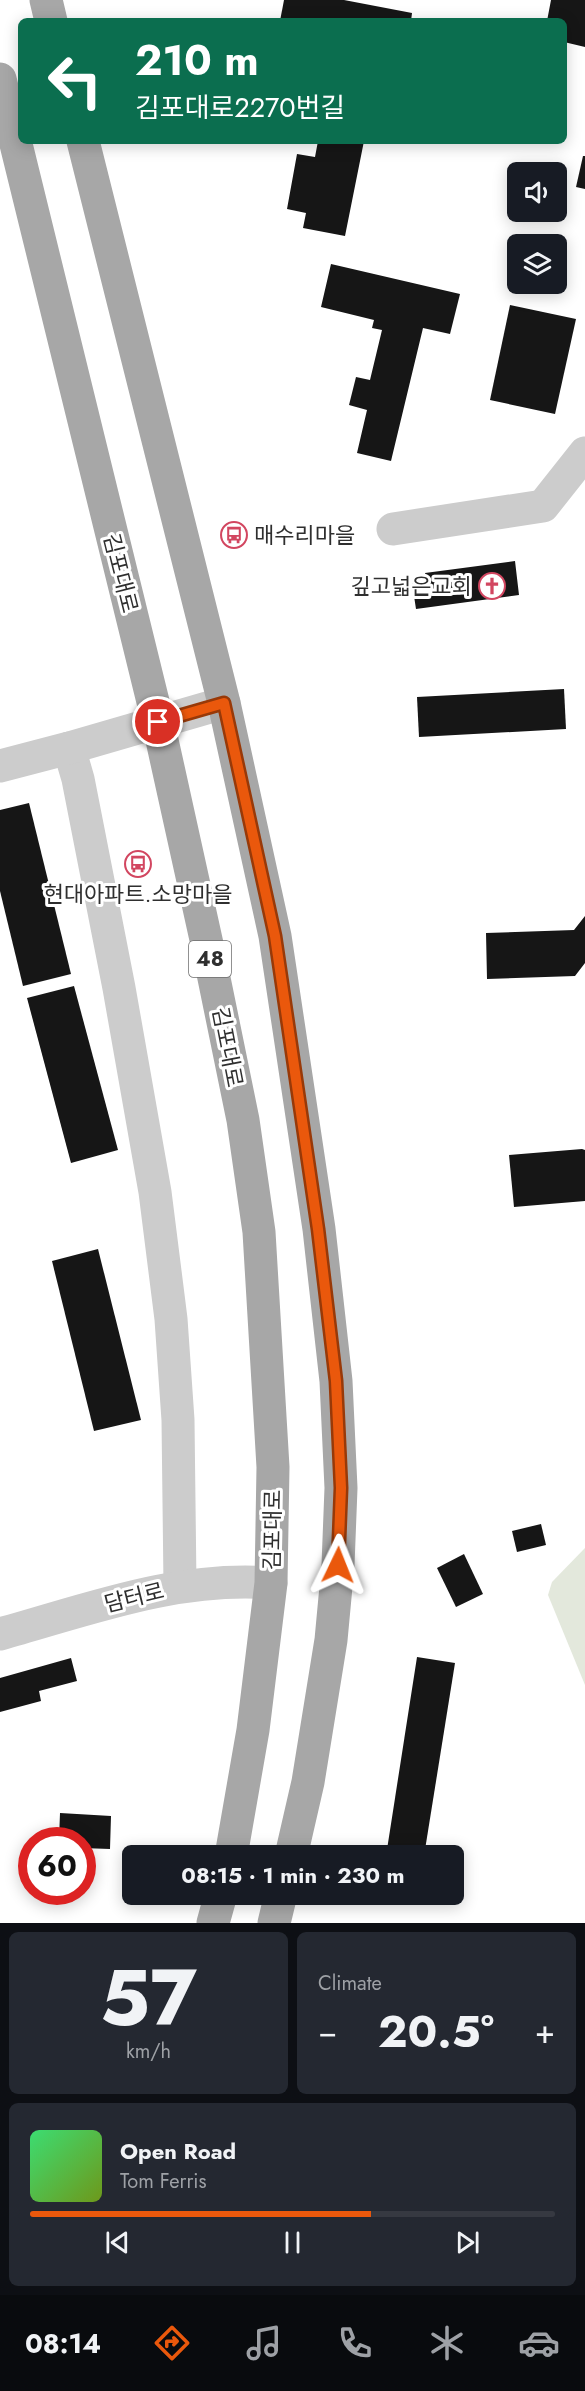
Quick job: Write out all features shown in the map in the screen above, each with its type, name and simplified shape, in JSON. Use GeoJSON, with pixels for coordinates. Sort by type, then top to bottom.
{"type":"FeatureCollection","features":[{"type":"Feature","properties":{"kind":"main road"},"geometry":{"type":"LineString","coordinates":[[46,0],[50,18]]}},
{"type":"Feature","properties":{"kind":"main road","name":"김포대로"},"geometry":{"type":"LineString","coordinates":[[0,79],[158,722],[240,1108],[259,1232],[273,1467],[271,1582],[253,1730],[233,1845]]}},
{"type":"Feature","properties":{"kind":"main road"},"geometry":{"type":"LineString","coordinates":[[84,144],[224,703],[275,936],[318,1229],[336,1381],[341,1488],[338,1565],[332,1629],[308,1782],[294,1845]]}},
{"type":"Feature","properties":{"kind":"main road"},"geometry":{"type":"LineString","coordinates":[[213,1923],[217,1905]]}},
{"type":"Feature","properties":{"kind":"main road"},"geometry":{"type":"LineString","coordinates":[[274,1923],[278,1905]]}},
{"type":"Feature","properties":{"kind":"street"},"geometry":{"type":"LineString","coordinates":[[393,530],[543,506],[585,453]]}},
{"type":"Feature","properties":{"kind":"street"},"geometry":{"type":"LineString","coordinates":[[0,765],[69,748],[224,703]]}},
{"type":"Feature","properties":{"kind":"street"},"geometry":{"type":"LineString","coordinates":[[69,748],[78,779],[119,988],[155,1191],[171,1319],[178,1420],[180,1586]]}},
{"type":"Feature","properties":{"kind":"street","name":"담터로"},"geometry":{"type":"LineString","coordinates":[[0,1634],[121,1599],[180,1586],[231,1580],[271,1582]]}},
{"type":"Feature","properties":{"kind":"shaded area"},"geometry":{"type":"Polygon","coordinates":[[[585,1548],[585,1685],[548,1595],[552,1582],[585,1548]]]}},
{"type":"Feature","properties":{"kind":"building"},"geometry":{"type":"Polygon","coordinates":[[[284,0],[344,0],[412,13],[411,18],[281,18],[284,0]]]}},
{"type":"Feature","properties":{"kind":"building"},"geometry":{"type":"Polygon","coordinates":[[[551,0],[585,0],[585,47],[567,43],[567,18],[548,18],[551,0]]]}},
{"type":"Feature","properties":{"kind":"building"},"geometry":{"type":"Polygon","coordinates":[[[317,144],[363,144],[345,236],[303,228],[306,213],[287,209],[297,154],[315,157],[317,144]]]}},
{"type":"Feature","properties":{"kind":"building"},"geometry":{"type":"Polygon","coordinates":[[[583,156],[585,156],[585,189],[576,187],[583,156]]]}},
{"type":"Feature","properties":{"kind":"building"},"geometry":{"type":"Polygon","coordinates":[[[331,264],[460,294],[450,334],[423,328],[391,461],[357,453],[367,410],[349,405],[356,377],[370,380],[382,330],[372,328],[374,320],[321,307],[331,264]]]}},
{"type":"Feature","properties":{"kind":"building"},"geometry":{"type":"Polygon","coordinates":[[[510,305],[576,319],[555,414],[490,400],[510,305]]]}},
{"type":"Feature","properties":{"kind":"building"},"geometry":{"type":"Polygon","coordinates":[[[515,561],[519,595],[416,609],[412,583],[427,581],[425,573],[515,561]]]}},
{"type":"Feature","properties":{"kind":"building"},"geometry":{"type":"Polygon","coordinates":[[[564,689],[566,729],[419,737],[417,697],[564,689]]]}},
{"type":"Feature","properties":{"kind":"building"},"geometry":{"type":"Polygon","coordinates":[[[29,803],[71,974],[23,986],[0,891],[0,810],[29,803]]]}},
{"type":"Feature","properties":{"kind":"building"},"geometry":{"type":"Polygon","coordinates":[[[585,916],[585,963],[575,976],[487,979],[486,933],[574,930],[585,916]]]}},
{"type":"Feature","properties":{"kind":"building"},"geometry":{"type":"Polygon","coordinates":[[[74,986],[118,1150],[71,1163],[27,998],[74,986]]]}},
{"type":"Feature","properties":{"kind":"building"},"geometry":{"type":"Polygon","coordinates":[[[585,1150],[585,1201],[514,1207],[509,1155],[585,1150]]]}},
{"type":"Feature","properties":{"kind":"building"},"geometry":{"type":"Polygon","coordinates":[[[98,1249],[141,1420],[94,1431],[52,1261],[98,1249]]]}},
{"type":"Feature","properties":{"kind":"building"},"geometry":{"type":"Polygon","coordinates":[[[541,1524],[546,1545],[517,1552],[512,1531],[541,1524]]]}},
{"type":"Feature","properties":{"kind":"building"},"geometry":{"type":"Polygon","coordinates":[[[464,1554],[483,1594],[456,1607],[437,1568],[464,1554]]]}},
{"type":"Feature","properties":{"kind":"building"},"geometry":{"type":"Polygon","coordinates":[[[417,1657],[455,1663],[426,1845],[388,1845],[417,1657]]]}},
{"type":"Feature","properties":{"kind":"building"},"geometry":{"type":"Polygon","coordinates":[[[71,1658],[77,1681],[39,1691],[41,1701],[0,1712],[0,1678],[71,1658]]]}},
{"type":"Feature","properties":{"kind":"building"},"geometry":{"type":"Polygon","coordinates":[[[60,1813],[111,1816],[110,1849],[96,1848],[96,1827],[59,1827],[60,1813]]]}},
{"type":"Feature","properties":{"kind":"place","name":"매수리마을"},"geometry":{"type":"Point","coordinates":[234,535]}},
{"type":"Feature","properties":{"kind":"place","name":"깊고넓은교회"},"geometry":{"type":"Point","coordinates":[492,586]}},
{"type":"Feature","properties":{"kind":"place","name":"현대아파트.소망마을"},"geometry":{"type":"Point","coordinates":[138,864]}},
{"type":"Feature","properties":{"kind":"route"},"geometry":{"type":"LineString","coordinates":[[158,722],[224,703],[275,936],[318,1229],[336,1381],[341,1488],[338,1565]]}}]}
